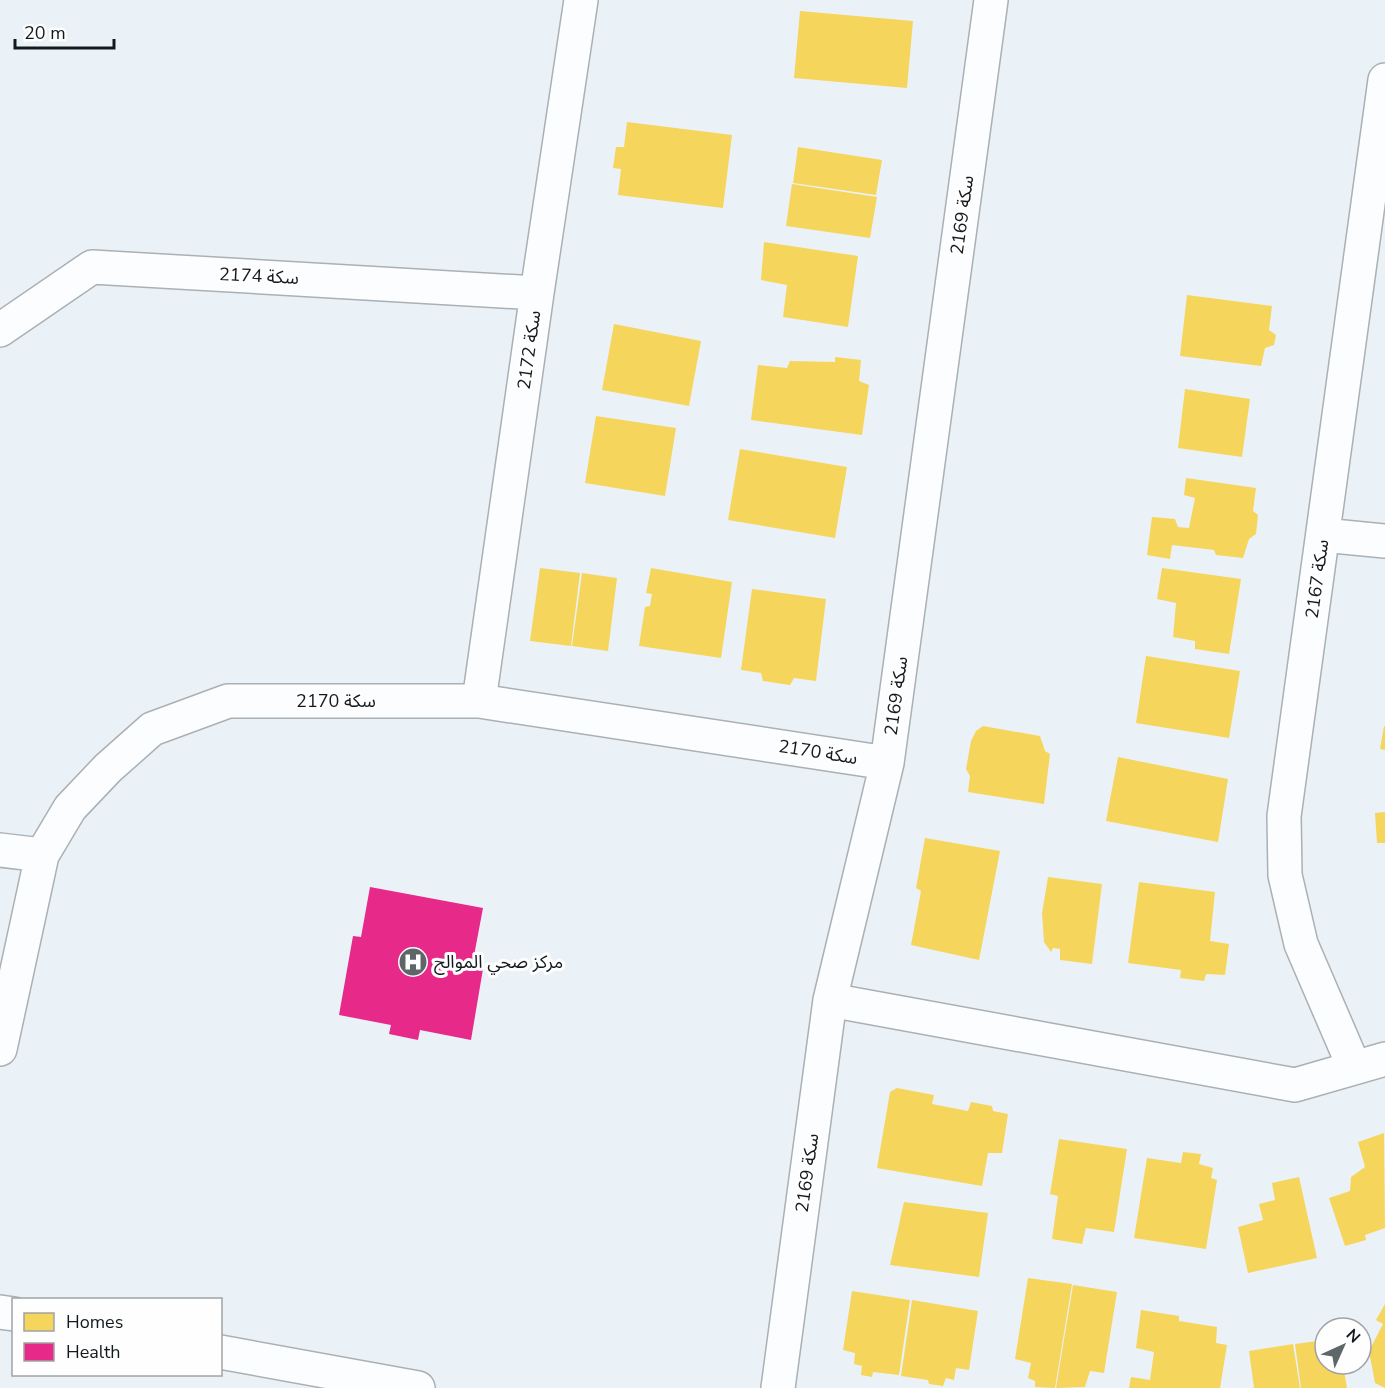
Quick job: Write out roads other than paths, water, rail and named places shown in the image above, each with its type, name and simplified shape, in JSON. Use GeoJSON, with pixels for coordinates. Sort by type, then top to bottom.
{"type":"FeatureCollection","features":[{"type":"Feature","properties":{"kind":"street","name":"سكة 2172"},"geometry":{"type":"LineString","coordinates":[[479,701],[581,0]]}},
{"type":"Feature","properties":{"kind":"street","name":"سكة 2169"},"geometry":{"type":"LineString","coordinates":[[778,1388],[830,1000],[887,763],[991,0]]}},
{"type":"Feature","properties":{"kind":"street","name":"سكة 2167"},"geometry":{"type":"LineString","coordinates":[[1354,1067],[1301,944],[1285,875],[1284,816],[1385,80]]}},
{"type":"Feature","properties":{"kind":"street","name":"سكة 2174"},"geometry":{"type":"LineString","coordinates":[[0,330],[92,267],[537,293]]}},
{"type":"Feature","properties":{"kind":"street"},"geometry":{"type":"LineString","coordinates":[[1323,535],[1385,541]]}},
{"type":"Feature","properties":{"kind":"street","name":"سكة 2170"},"geometry":{"type":"LineString","coordinates":[[0,1049],[42,855],[70,808],[108,768],[152,729],[228,701],[479,701],[887,763]]}},
{"type":"Feature","properties":{"kind":"street"},"geometry":{"type":"LineString","coordinates":[[0,850],[42,855]]}},
{"type":"Feature","properties":{"kind":"street"},"geometry":{"type":"LineString","coordinates":[[830,1000],[1295,1085],[1385,1059]]}},
{"type":"Feature","properties":{"kind":"street"},"geometry":{"type":"LineString","coordinates":[[222,1352],[360,1383],[418,1388]]}},
{"type":"Feature","properties":{"kind":"place","name":"مركز صحي الموالح"},"geometry":{"type":"Point","coordinates":[413,962]}}]}
